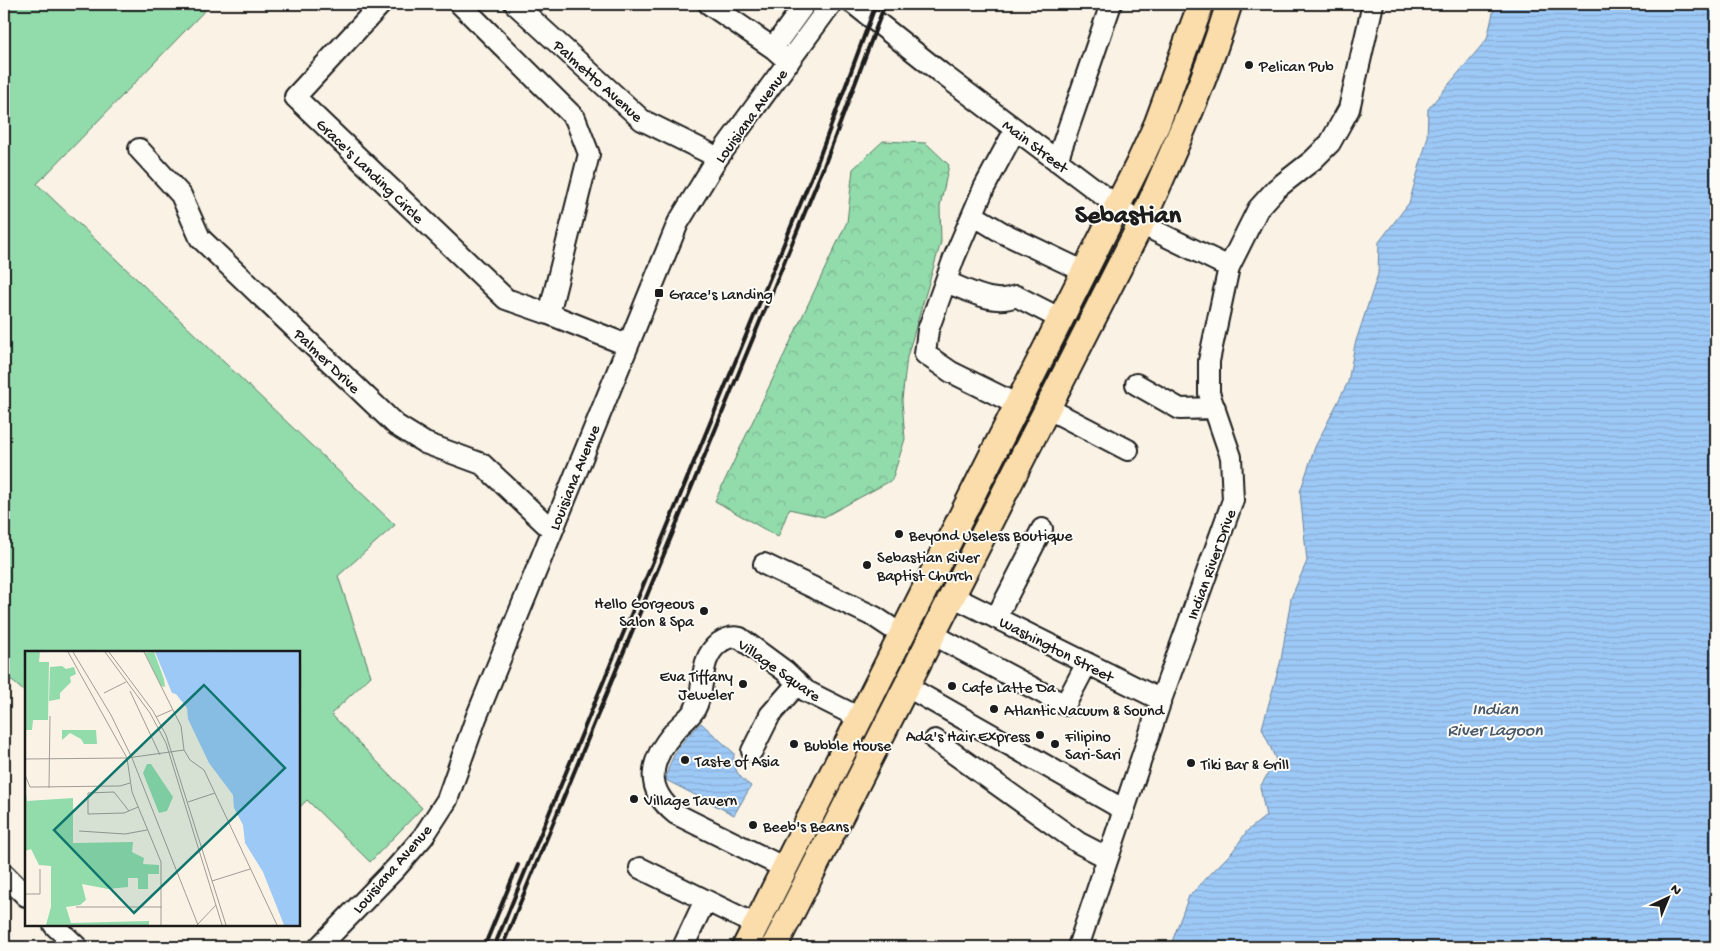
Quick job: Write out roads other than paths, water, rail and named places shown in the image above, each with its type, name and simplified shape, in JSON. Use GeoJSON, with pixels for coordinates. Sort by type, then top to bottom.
{"type":"FeatureCollection","features":[{"type":"Feature","properties":{"kind":"main road"},"geometry":{"type":"LineString","coordinates":[[745,947],[1118,207],[1157,124],[1201,4]]}},
{"type":"Feature","properties":{"kind":"main road"},"geometry":{"type":"LineString","coordinates":[[774,947],[1140,224],[1185,127],[1229,4]]}},
{"type":"Feature","properties":{"kind":"main road"},"geometry":{"type":"LineString","coordinates":[[948,544],[947,579],[952,596]]}},
{"type":"Feature","properties":{"kind":"main road"},"geometry":{"type":"LineString","coordinates":[[902,635],[907,644],[909,654],[907,684]]}},
{"type":"Feature","properties":{"kind":"street","name":"Grace's Landing Circle"},"geometry":{"type":"LineString","coordinates":[[381,4],[295,97],[506,300],[549,314],[627,345]]}},
{"type":"Feature","properties":{"kind":"street"},"geometry":{"type":"LineString","coordinates":[[460,4],[575,118],[589,154],[549,314]]}},
{"type":"Feature","properties":{"kind":"street","name":"Palmetto Avenue"},"geometry":{"type":"LineString","coordinates":[[515,4],[642,120],[707,152],[717,159]]}},
{"type":"Feature","properties":{"kind":"street"},"geometry":{"type":"LineString","coordinates":[[710,4],[773,48],[788,62]]}},
{"type":"Feature","properties":{"kind":"street"},"geometry":{"type":"LineString","coordinates":[[773,48],[802,8],[797,4]]}},
{"type":"Feature","properties":{"kind":"street","name":"Louisiana Avenue"},"geometry":{"type":"LineString","coordinates":[[319,947],[396,868],[423,837],[447,800],[476,718],[678,223],[717,159],[831,4]]}},
{"type":"Feature","properties":{"kind":"street","name":"Main Street"},"geometry":{"type":"LineString","coordinates":[[854,4],[1015,130],[1140,224],[1229,267]]}},
{"type":"Feature","properties":{"kind":"street"},"geometry":{"type":"LineString","coordinates":[[1057,161],[1111,4]]}},
{"type":"Feature","properties":{"kind":"street","name":"Indian River Drive"},"geometry":{"type":"LineString","coordinates":[[1078,947],[1162,700],[1233,500],[1231,457],[1209,393],[1208,360],[1229,267],[1258,210],[1276,189],[1313,160],[1330,143],[1349,109],[1373,4]]}},
{"type":"Feature","properties":{"kind":"street"},"geometry":{"type":"LineString","coordinates":[[1015,130],[984,188],[954,258],[928,330],[925,354],[951,372],[1018,405]]}},
{"type":"Feature","properties":{"kind":"street","name":"Palmer Drive"},"geometry":{"type":"LineString","coordinates":[[139,149],[181,195],[200,238],[396,425],[425,442],[482,464],[552,530]]}},
{"type":"Feature","properties":{"kind":"street"},"geometry":{"type":"LineString","coordinates":[[973,215],[1003,233],[1085,272]]}},
{"type":"Feature","properties":{"kind":"street"},"geometry":{"type":"LineString","coordinates":[[946,282],[987,298],[1007,299],[1016,296],[1062,319]]}},
{"type":"Feature","properties":{"kind":"street"},"geometry":{"type":"LineString","coordinates":[[1136,384],[1180,409],[1215,408]]}},
{"type":"Feature","properties":{"kind":"street"},"geometry":{"type":"LineString","coordinates":[[1047,408],[1128,450]]}},
{"type":"Feature","properties":{"kind":"street"},"geometry":{"type":"LineString","coordinates":[[996,618],[1042,529]]}},
{"type":"Feature","properties":{"kind":"street"},"geometry":{"type":"LineString","coordinates":[[764,564],[875,617],[902,635]]}},
{"type":"Feature","properties":{"kind":"street","name":"Washington Street"},"geometry":{"type":"LineString","coordinates":[[952,596],[1162,700]]}},
{"type":"Feature","properties":{"kind":"street"},"geometry":{"type":"LineString","coordinates":[[932,634],[1065,705],[1086,663]]}},
{"type":"Feature","properties":{"kind":"street","name":"Village Square"},"geometry":{"type":"LineString","coordinates":[[784,868],[676,814],[659,798],[655,787],[654,770],[663,748],[674,732],[694,711],[702,689],[705,662],[709,652],[722,641],[732,637],[740,638],[785,670],[806,691],[860,718]]}},
{"type":"Feature","properties":{"kind":"street"},"geometry":{"type":"LineString","coordinates":[[752,751],[770,715],[798,683]]}},
{"type":"Feature","properties":{"kind":"street"},"geometry":{"type":"LineString","coordinates":[[907,684],[1124,810]]}},
{"type":"Feature","properties":{"kind":"street"},"geometry":{"type":"LineString","coordinates":[[935,740],[1079,843],[1108,858]]}},
{"type":"Feature","properties":{"kind":"street"},"geometry":{"type":"LineString","coordinates":[[640,868],[756,925]]}},
{"type":"Feature","properties":{"kind":"street"},"geometry":{"type":"LineString","coordinates":[[4,874],[25,895]]}},
{"type":"Feature","properties":{"kind":"street"},"geometry":{"type":"LineString","coordinates":[[683,947],[705,900]]}},
{"type":"Feature","properties":{"kind":"street"},"geometry":{"type":"LineString","coordinates":[[55,926],[77,947]]}},
{"type":"Feature","properties":{"kind":"water","name":"Indian River Lagoon"},"geometry":{"type":"Polygon","coordinates":[[[1495,4],[1716,4],[1716,947],[1170,947],[1189,896],[1233,851],[1247,831],[1266,816],[1260,787],[1276,760],[1262,728],[1281,660],[1291,598],[1307,561],[1300,492],[1315,447],[1348,382],[1355,344],[1378,274],[1379,242],[1409,203],[1427,140],[1428,109],[1487,39],[1495,4]]]}},
{"type":"Feature","properties":{"kind":"water"},"geometry":{"type":"Polygon","coordinates":[[[701,723],[734,753],[734,763],[737,772],[751,786],[734,815],[666,780],[670,764],[678,748],[701,723]]]}},
{"type":"Feature","properties":{"kind":"railway"},"geometry":{"type":"LineString","coordinates":[[494,947],[816,166],[876,4]]}},
{"type":"Feature","properties":{"kind":"railway"},"geometry":{"type":"LineString","coordinates":[[502,947],[824,166],[885,4]]}},
{"type":"Feature","properties":{"kind":"railway"},"geometry":{"type":"LineString","coordinates":[[484,947],[518,865]]}},
{"type":"Feature","properties":{"kind":"place","name":"Pelican Pub"},"geometry":{"type":"Point","coordinates":[1249,65]}},
{"type":"Feature","properties":{"kind":"place","name":"Grace's Landing"},"geometry":{"type":"Point","coordinates":[659,293]}},
{"type":"Feature","properties":{"kind":"place","name":"Beyond Useless Boutique"},"geometry":{"type":"Point","coordinates":[899,534]}},
{"type":"Feature","properties":{"kind":"place","name":"Sebastian River Baptist Church"},"geometry":{"type":"Point","coordinates":[867,565]}},
{"type":"Feature","properties":{"kind":"place","name":"Hello Gorgeous Salon & Spa"},"geometry":{"type":"Point","coordinates":[704,611]}},
{"type":"Feature","properties":{"kind":"place","name":"Eva Tiffany Jeweler"},"geometry":{"type":"Point","coordinates":[743,684]}},
{"type":"Feature","properties":{"kind":"place","name":"Cafe Latte Da"},"geometry":{"type":"Point","coordinates":[952,686]}},
{"type":"Feature","properties":{"kind":"place","name":"Atlantic Vacuum & Sound"},"geometry":{"type":"Point","coordinates":[994,709]}},
{"type":"Feature","properties":{"kind":"place","name":"Ada's Hair Express"},"geometry":{"type":"Point","coordinates":[1040,735]}},
{"type":"Feature","properties":{"kind":"place","name":"Bubble House"},"geometry":{"type":"Point","coordinates":[794,744]}},
{"type":"Feature","properties":{"kind":"place","name":"Filipino Sari-Sari"},"geometry":{"type":"Point","coordinates":[1055,744]}},
{"type":"Feature","properties":{"kind":"place","name":"Taste of Asia"},"geometry":{"type":"Point","coordinates":[685,760]}},
{"type":"Feature","properties":{"kind":"place","name":"Tiki Bar & Grill"},"geometry":{"type":"Point","coordinates":[1191,763]}},
{"type":"Feature","properties":{"kind":"place","name":"Village Tavern"},"geometry":{"type":"Point","coordinates":[634,799]}},
{"type":"Feature","properties":{"kind":"place","name":"Beeb's Beans"},"geometry":{"type":"Point","coordinates":[753,825]}},
{"type":"Feature","properties":{"kind":"district","name":"Sebastian"},"geometry":{"type":"Point","coordinates":[1128,213]}}]}
